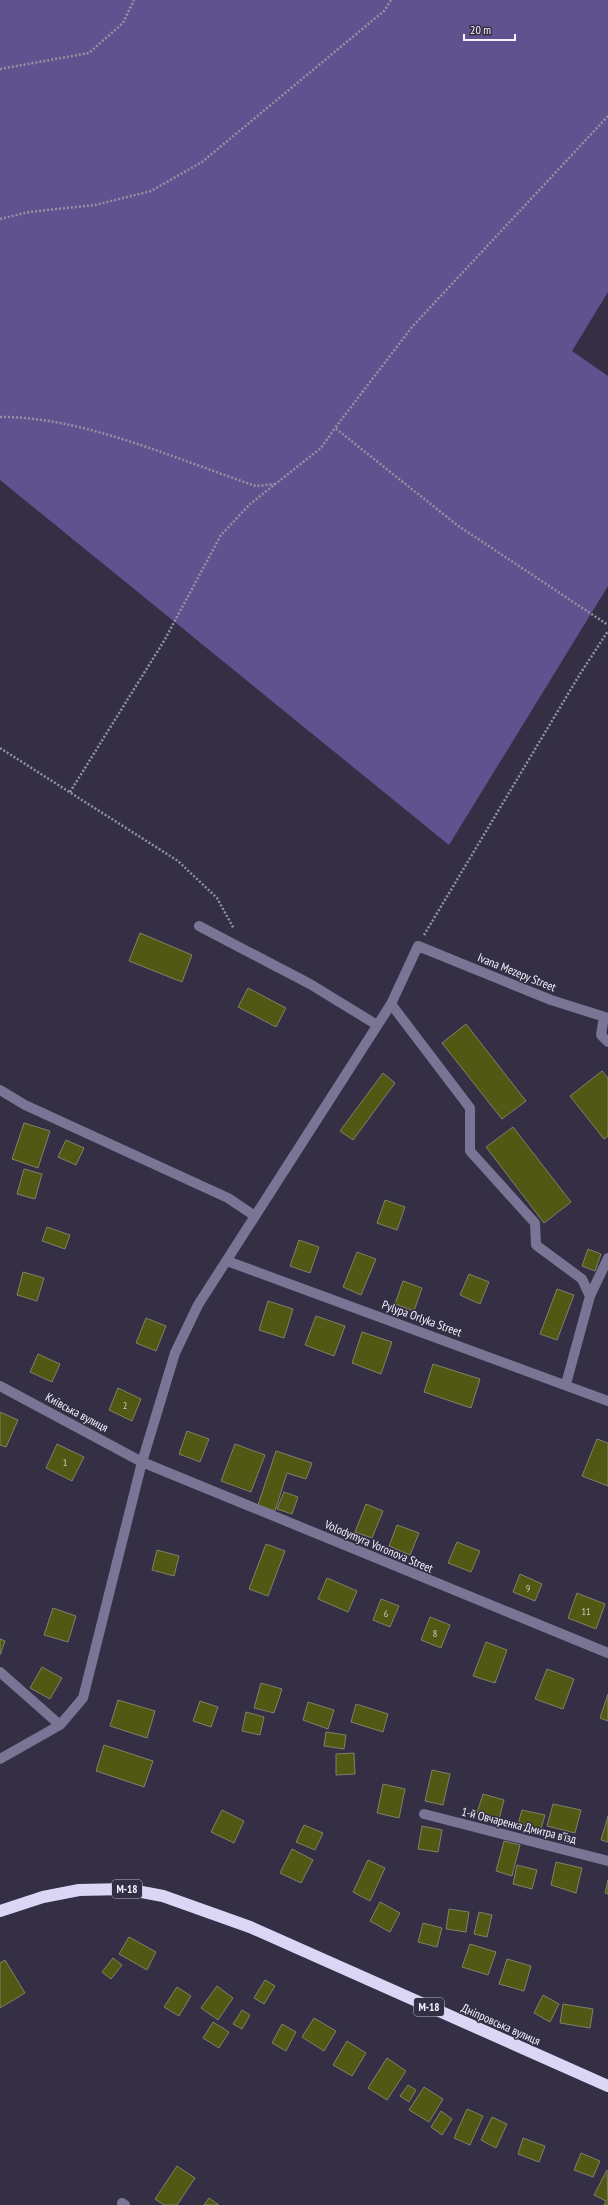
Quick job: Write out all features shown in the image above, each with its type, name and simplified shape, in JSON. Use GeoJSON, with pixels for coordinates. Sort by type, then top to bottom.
{"type":"FeatureCollection","features":[{"type":"Feature","properties":{"kind":"highway","name":"Дніпровська вулиця"},"geometry":{"type":"LineString","coordinates":[[0,1911],[43,1897],[79,1890],[126,1889],[163,1896],[250,1927],[608,2086]]}},
{"type":"Feature","properties":{"kind":"street"},"geometry":{"type":"LineString","coordinates":[[199,926],[310,984],[377,1025]]}},
{"type":"Feature","properties":{"kind":"street"},"geometry":{"type":"LineString","coordinates":[[0,1759],[60,1725],[83,1698],[142,1462],[175,1353],[198,1304],[391,1004],[418,946]]}},
{"type":"Feature","properties":{"kind":"street","name":"Ivana Mezepy Street"},"geometry":{"type":"LineString","coordinates":[[418,946],[551,1000],[606,1018]]}},
{"type":"Feature","properties":{"kind":"street"},"geometry":{"type":"LineString","coordinates":[[391,1004],[470,1108],[470,1151],[535,1222],[536,1245],[582,1279],[590,1296]]}},
{"type":"Feature","properties":{"kind":"street"},"geometry":{"type":"LineString","coordinates":[[606,1018],[601,1034],[608,1042]]}},
{"type":"Feature","properties":{"kind":"street"},"geometry":{"type":"LineString","coordinates":[[0,1090],[25,1105],[228,1198],[255,1216]]}},
{"type":"Feature","properties":{"kind":"street"},"geometry":{"type":"LineString","coordinates":[[566,1384],[590,1296],[608,1258]]}},
{"type":"Feature","properties":{"kind":"street","name":"Pylypa Orlyka Street"},"geometry":{"type":"LineString","coordinates":[[226,1260],[566,1384],[608,1401]]}},
{"type":"Feature","properties":{"kind":"street","name":"Київська вулиця"},"geometry":{"type":"LineString","coordinates":[[0,1386],[142,1462]]}},
{"type":"Feature","properties":{"kind":"street","name":"Volodymyra Voronova Street"},"geometry":{"type":"LineString","coordinates":[[142,1462],[608,1654]]}},
{"type":"Feature","properties":{"kind":"street"},"geometry":{"type":"LineString","coordinates":[[0,1672],[60,1725]]}},
{"type":"Feature","properties":{"kind":"street","name":"1-й Овчаренка Дмитра в’їзд"},"geometry":{"type":"LineString","coordinates":[[424,1814],[608,1861]]}},
{"type":"Feature","properties":{"kind":"path"},"geometry":{"type":"LineString","coordinates":[[0,69],[89,53],[123,23],[134,0]]}},
{"type":"Feature","properties":{"kind":"path"},"geometry":{"type":"LineString","coordinates":[[0,219],[29,212],[95,205],[151,191],[202,162],[384,11],[391,0]]}},
{"type":"Feature","properties":{"kind":"path"},"geometry":{"type":"LineString","coordinates":[[70,792],[164,641],[222,534],[250,504],[321,448],[412,327],[608,116]]}},
{"type":"Feature","properties":{"kind":"path"},"geometry":{"type":"LineString","coordinates":[[0,417],[24,417],[67,425],[141,446],[256,486],[276,484]]}},
{"type":"Feature","properties":{"kind":"path"},"geometry":{"type":"LineString","coordinates":[[335,428],[457,525],[608,625]]}},
{"type":"Feature","properties":{"kind":"path"},"geometry":{"type":"LineString","coordinates":[[418,946],[580,674],[608,631]]}},
{"type":"Feature","properties":{"kind":"path"},"geometry":{"type":"LineString","coordinates":[[0,748],[178,861],[217,898],[245,950]]}},
{"type":"Feature","properties":{"kind":"shaded area"},"geometry":{"type":"Polygon","coordinates":[[[0,0],[608,0],[608,292],[572,351],[608,376],[608,586],[449,845],[0,480],[0,0]]]}},
{"type":"Feature","properties":{"kind":"building"},"geometry":{"type":"Polygon","coordinates":[[[140,933],[192,955],[182,982],[129,961],[140,933]]]}},
{"type":"Feature","properties":{"kind":"building"},"geometry":{"type":"Polygon","coordinates":[[[248,988],[286,1008],[276,1027],[238,1007],[248,988]]]}},
{"type":"Feature","properties":{"kind":"building"},"geometry":{"type":"Polygon","coordinates":[[[466,1024],[526,1101],[502,1119],[442,1043],[466,1024]]]}},
{"type":"Feature","properties":{"kind":"building"},"geometry":{"type":"Polygon","coordinates":[[[602,1071],[608,1078],[608,1136],[604,1139],[570,1096],[602,1071]]]}},
{"type":"Feature","properties":{"kind":"building"},"geometry":{"type":"Polygon","coordinates":[[[383,1073],[395,1083],[353,1140],[340,1131],[383,1073]]]}},
{"type":"Feature","properties":{"kind":"building"},"geometry":{"type":"Polygon","coordinates":[[[24,1123],[50,1131],[38,1168],[12,1159],[24,1123]]]}},
{"type":"Feature","properties":{"kind":"building"},"geometry":{"type":"Polygon","coordinates":[[[513,1127],[571,1202],[544,1223],[486,1147],[513,1127]]]}},
{"type":"Feature","properties":{"kind":"building"},"geometry":{"type":"Polygon","coordinates":[[[66,1140],[84,1148],[76,1165],[58,1157],[66,1140]]]}},
{"type":"Feature","properties":{"kind":"building"},"geometry":{"type":"Polygon","coordinates":[[[24,1169],[42,1174],[35,1199],[17,1194],[24,1169]]]}},
{"type":"Feature","properties":{"kind":"building"},"geometry":{"type":"Polygon","coordinates":[[[385,1200],[405,1207],[397,1230],[377,1223],[385,1200]]]}},
{"type":"Feature","properties":{"kind":"building"},"geometry":{"type":"Polygon","coordinates":[[[47,1227],[70,1235],[65,1249],[42,1241],[47,1227]]]}},
{"type":"Feature","properties":{"kind":"building"},"geometry":{"type":"Polygon","coordinates":[[[299,1240],[319,1247],[310,1273],[290,1266],[299,1240]]]}},
{"type":"Feature","properties":{"kind":"building"},"geometry":{"type":"Polygon","coordinates":[[[588,1249],[601,1254],[595,1271],[582,1266],[588,1249]]]}},
{"type":"Feature","properties":{"kind":"building"},"geometry":{"type":"Polygon","coordinates":[[[357,1252],[376,1259],[361,1295],[343,1287],[357,1252]]]}},
{"type":"Feature","properties":{"kind":"building"},"geometry":{"type":"Polygon","coordinates":[[[23,1272],[44,1278],[37,1301],[17,1295],[23,1272]]]}},
{"type":"Feature","properties":{"kind":"building"},"geometry":{"type":"Polygon","coordinates":[[[469,1274],[489,1282],[480,1304],[460,1295],[469,1274]]]}},
{"type":"Feature","properties":{"kind":"building"},"geometry":{"type":"Polygon","coordinates":[[[403,1281],[422,1288],[414,1311],[395,1304],[403,1281]]]}},
{"type":"Feature","properties":{"kind":"building"},"geometry":{"type":"Polygon","coordinates":[[[557,1289],[574,1295],[557,1340],[540,1334],[557,1289]]]}},
{"type":"Feature","properties":{"kind":"building"},"geometry":{"type":"Polygon","coordinates":[[[268,1301],[293,1309],[284,1338],[259,1330],[268,1301]]]}},
{"type":"Feature","properties":{"kind":"building"},"geometry":{"type":"Polygon","coordinates":[[[316,1316],[345,1326],[334,1356],[305,1345],[316,1316]]]}},
{"type":"Feature","properties":{"kind":"building"},"geometry":{"type":"Polygon","coordinates":[[[146,1318],[166,1326],[156,1351],[136,1343],[146,1318]]]}},
{"type":"Feature","properties":{"kind":"building"},"geometry":{"type":"Polygon","coordinates":[[[362,1332],[392,1342],[381,1374],[352,1363],[362,1332]]]}},
{"type":"Feature","properties":{"kind":"building"},"geometry":{"type":"Polygon","coordinates":[[[38,1354],[60,1364],[52,1382],[30,1372],[38,1354]]]}},
{"type":"Feature","properties":{"kind":"building"},"geometry":{"type":"Polygon","coordinates":[[[433,1364],[480,1379],[471,1408],[424,1392],[433,1364]]]}},
{"type":"Feature","properties":{"kind":"building"},"geometry":{"type":"Polygon","coordinates":[[[118,1388],[141,1399],[132,1421],[109,1410],[118,1388]]]}},
{"type":"Feature","properties":{"kind":"building"},"geometry":{"type":"Polygon","coordinates":[[[0,1412],[18,1420],[6,1447],[0,1445],[0,1412]]]}},
{"type":"Feature","properties":{"kind":"building"},"geometry":{"type":"Polygon","coordinates":[[[187,1431],[209,1439],[200,1462],[179,1454],[187,1431]]]}},
{"type":"Feature","properties":{"kind":"building"},"geometry":{"type":"Polygon","coordinates":[[[597,1439],[608,1443],[608,1486],[582,1476],[597,1439]]]}},
{"type":"Feature","properties":{"kind":"building"},"geometry":{"type":"Polygon","coordinates":[[[57,1444],[84,1457],[72,1481],[46,1468],[57,1444]]]}},
{"type":"Feature","properties":{"kind":"building"},"geometry":{"type":"Polygon","coordinates":[[[235,1444],[265,1455],[251,1492],[221,1481],[235,1444]]]}},
{"type":"Feature","properties":{"kind":"building"},"geometry":{"type":"Polygon","coordinates":[[[276,1451],[312,1463],[306,1479],[287,1473],[275,1511],[258,1505],[276,1451]]]}},
{"type":"Feature","properties":{"kind":"building"},"geometry":{"type":"Polygon","coordinates":[[[284,1492],[298,1497],[292,1514],[277,1509],[284,1492]]]}},
{"type":"Feature","properties":{"kind":"building"},"geometry":{"type":"Polygon","coordinates":[[[366,1504],[383,1511],[372,1538],[355,1532],[366,1504]]]}},
{"type":"Feature","properties":{"kind":"building"},"geometry":{"type":"Polygon","coordinates":[[[397,1525],[419,1533],[410,1555],[389,1546],[397,1525]]]}},
{"type":"Feature","properties":{"kind":"building"},"geometry":{"type":"Polygon","coordinates":[[[457,1542],[480,1551],[471,1572],[448,1563],[457,1542]]]}},
{"type":"Feature","properties":{"kind":"building"},"geometry":{"type":"Polygon","coordinates":[[[266,1544],[285,1551],[268,1596],[249,1589],[266,1544]]]}},
{"type":"Feature","properties":{"kind":"building"},"geometry":{"type":"Polygon","coordinates":[[[157,1550],[179,1556],[174,1576],[152,1570],[157,1550]]]}},
{"type":"Feature","properties":{"kind":"building"},"geometry":{"type":"Polygon","coordinates":[[[520,1574],[542,1584],[535,1601],[513,1592],[520,1574]]]}},
{"type":"Feature","properties":{"kind":"building"},"geometry":{"type":"Polygon","coordinates":[[[327,1578],[357,1591],[348,1612],[318,1599],[327,1578]]]}},
{"type":"Feature","properties":{"kind":"building"},"geometry":{"type":"Polygon","coordinates":[[[577,1593],[605,1604],[596,1629],[568,1618],[577,1593]]]}},
{"type":"Feature","properties":{"kind":"building"},"geometry":{"type":"Polygon","coordinates":[[[381,1599],[399,1606],[390,1627],[373,1620],[381,1599]]]}},
{"type":"Feature","properties":{"kind":"building"},"geometry":{"type":"Polygon","coordinates":[[[53,1608],[76,1616],[68,1642],[44,1635],[53,1608]]]}},
{"type":"Feature","properties":{"kind":"building"},"geometry":{"type":"Polygon","coordinates":[[[430,1617],[450,1625],[441,1648],[421,1640],[430,1617]]]}},
{"type":"Feature","properties":{"kind":"building"},"geometry":{"type":"Polygon","coordinates":[[[0,1639],[5,1641],[0,1655],[0,1639]]]}},
{"type":"Feature","properties":{"kind":"building"},"geometry":{"type":"Polygon","coordinates":[[[486,1642],[507,1650],[495,1683],[473,1676],[486,1642]]]}},
{"type":"Feature","properties":{"kind":"building"},"geometry":{"type":"Polygon","coordinates":[[[42,1667],[62,1678],[50,1699],[30,1688],[42,1667]]]}},
{"type":"Feature","properties":{"kind":"building"},"geometry":{"type":"Polygon","coordinates":[[[547,1669],[574,1679],[563,1709],[535,1699],[547,1669]]]}},
{"type":"Feature","properties":{"kind":"building"},"geometry":{"type":"Polygon","coordinates":[[[261,1683],[282,1689],[274,1713],[254,1708],[261,1683]]]}},
{"type":"Feature","properties":{"kind":"building"},"geometry":{"type":"Polygon","coordinates":[[[608,1694],[608,1721],[600,1718],[608,1694]]]}},
{"type":"Feature","properties":{"kind":"building"},"geometry":{"type":"Polygon","coordinates":[[[118,1700],[155,1711],[147,1738],[110,1726],[118,1700]]]}},
{"type":"Feature","properties":{"kind":"building"},"geometry":{"type":"Polygon","coordinates":[[[200,1701],[218,1707],[211,1727],[193,1721],[200,1701]]]}},
{"type":"Feature","properties":{"kind":"building"},"geometry":{"type":"Polygon","coordinates":[[[308,1702],[334,1710],[328,1729],[303,1720],[308,1702]]]}},
{"type":"Feature","properties":{"kind":"building"},"geometry":{"type":"Polygon","coordinates":[[[356,1704],[388,1714],[383,1732],[351,1722],[356,1704]]]}},
{"type":"Feature","properties":{"kind":"building"},"geometry":{"type":"Polygon","coordinates":[[[246,1712],[264,1717],[260,1735],[242,1731],[246,1712]]]}},
{"type":"Feature","properties":{"kind":"building"},"geometry":{"type":"Polygon","coordinates":[[[326,1732],[346,1735],[344,1749],[324,1746],[326,1732]]]}},
{"type":"Feature","properties":{"kind":"building"},"geometry":{"type":"Polygon","coordinates":[[[104,1745],[153,1761],[144,1787],[96,1771],[104,1745]]]}},
{"type":"Feature","properties":{"kind":"building"},"geometry":{"type":"Polygon","coordinates":[[[354,1753],[355,1774],[336,1775],[336,1754],[354,1753]]]}},
{"type":"Feature","properties":{"kind":"building"},"geometry":{"type":"Polygon","coordinates":[[[432,1770],[450,1774],[443,1805],[425,1801],[432,1770]]]}},
{"type":"Feature","properties":{"kind":"building"},"geometry":{"type":"Polygon","coordinates":[[[383,1784],[405,1789],[399,1818],[377,1813],[383,1784]]]}},
{"type":"Feature","properties":{"kind":"building"},"geometry":{"type":"Polygon","coordinates":[[[483,1794],[504,1800],[499,1819],[477,1813],[483,1794]]]}},
{"type":"Feature","properties":{"kind":"building"},"geometry":{"type":"Polygon","coordinates":[[[553,1804],[581,1810],[575,1833],[547,1826],[553,1804]]]}},
{"type":"Feature","properties":{"kind":"building"},"geometry":{"type":"Polygon","coordinates":[[[222,1810],[244,1821],[234,1843],[211,1832],[222,1810]]]}},
{"type":"Feature","properties":{"kind":"building"},"geometry":{"type":"Polygon","coordinates":[[[522,1810],[545,1815],[541,1829],[518,1824],[522,1810]]]}},
{"type":"Feature","properties":{"kind":"building"},"geometry":{"type":"Polygon","coordinates":[[[608,1816],[608,1842],[601,1840],[608,1816]]]}},
{"type":"Feature","properties":{"kind":"building"},"geometry":{"type":"Polygon","coordinates":[[[304,1825],[323,1833],[315,1850],[296,1842],[304,1825]]]}},
{"type":"Feature","properties":{"kind":"building"},"geometry":{"type":"Polygon","coordinates":[[[422,1826],[442,1830],[438,1852],[418,1849],[422,1826]]]}},
{"type":"Feature","properties":{"kind":"building"},"geometry":{"type":"Polygon","coordinates":[[[504,1841],[520,1845],[512,1876],[496,1871],[504,1841]]]}},
{"type":"Feature","properties":{"kind":"building"},"geometry":{"type":"Polygon","coordinates":[[[292,1849],[313,1860],[301,1883],[280,1873],[292,1849]]]}},
{"type":"Feature","properties":{"kind":"building"},"geometry":{"type":"Polygon","coordinates":[[[368,1860],[385,1868],[370,1901],[353,1892],[368,1860]]]}},
{"type":"Feature","properties":{"kind":"building"},"geometry":{"type":"Polygon","coordinates":[[[556,1862],[582,1868],[576,1893],[551,1885],[556,1862]]]}},
{"type":"Feature","properties":{"kind":"building"},"geometry":{"type":"Polygon","coordinates":[[[517,1865],[537,1870],[532,1889],[513,1884],[517,1865]]]}},
{"type":"Feature","properties":{"kind":"building"},"geometry":{"type":"Polygon","coordinates":[[[608,1880],[608,1894],[605,1893],[608,1880]]]}},
{"type":"Feature","properties":{"kind":"building"},"geometry":{"type":"Polygon","coordinates":[[[380,1902],[400,1913],[390,1932],[370,1921],[380,1902]]]}},
{"type":"Feature","properties":{"kind":"building"},"geometry":{"type":"Polygon","coordinates":[[[449,1909],[469,1912],[466,1932],[446,1929],[449,1909]]]}},
{"type":"Feature","properties":{"kind":"building"},"geometry":{"type":"Polygon","coordinates":[[[479,1912],[492,1915],[487,1937],[474,1934],[479,1912]]]}},
{"type":"Feature","properties":{"kind":"building"},"geometry":{"type":"Polygon","coordinates":[[[423,1923],[442,1928],[437,1947],[418,1942],[423,1923]]]}},
{"type":"Feature","properties":{"kind":"building"},"geometry":{"type":"Polygon","coordinates":[[[129,1937],[156,1952],[147,1970],[119,1954],[129,1937]]]}},
{"type":"Feature","properties":{"kind":"building"},"geometry":{"type":"Polygon","coordinates":[[[470,1944],[496,1952],[488,1975],[462,1967],[470,1944]]]}},
{"type":"Feature","properties":{"kind":"building"},"geometry":{"type":"Polygon","coordinates":[[[113,1958],[122,1965],[111,1979],[102,1972],[113,1958]]]}},
{"type":"Feature","properties":{"kind":"building"},"geometry":{"type":"Polygon","coordinates":[[[507,1959],[531,1966],[524,1991],[499,1984],[507,1959]]]}},
{"type":"Feature","properties":{"kind":"building"},"geometry":{"type":"Polygon","coordinates":[[[5,1960],[25,1993],[0,2008],[0,1963],[5,1960]]]}},
{"type":"Feature","properties":{"kind":"building"},"geometry":{"type":"Polygon","coordinates":[[[265,1980],[275,1986],[264,2004],[254,1998],[265,1980]]]}},
{"type":"Feature","properties":{"kind":"building"},"geometry":{"type":"Polygon","coordinates":[[[217,1986],[233,1998],[218,2020],[201,2008],[217,1986]]]}},
{"type":"Feature","properties":{"kind":"building"},"geometry":{"type":"Polygon","coordinates":[[[177,1987],[191,1996],[179,2016],[164,2007],[177,1987]]]}},
{"type":"Feature","properties":{"kind":"building"},"geometry":{"type":"Polygon","coordinates":[[[543,1995],[559,2004],[550,2022],[534,2013],[543,1995]]]}},
{"type":"Feature","properties":{"kind":"building"},"geometry":{"type":"Polygon","coordinates":[[[563,2004],[593,2009],[590,2028],[560,2023],[563,2004]]]}},
{"type":"Feature","properties":{"kind":"building"},"geometry":{"type":"Polygon","coordinates":[[[242,2010],[250,2015],[242,2029],[233,2024],[242,2010]]]}},
{"type":"Feature","properties":{"kind":"building"},"geometry":{"type":"Polygon","coordinates":[[[314,2018],[336,2031],[324,2051],[302,2037],[314,2018]]]}},
{"type":"Feature","properties":{"kind":"building"},"geometry":{"type":"Polygon","coordinates":[[[213,2022],[229,2032],[219,2048],[203,2038],[213,2022]]]}},
{"type":"Feature","properties":{"kind":"building"},"geometry":{"type":"Polygon","coordinates":[[[282,2024],[296,2032],[286,2051],[272,2043],[282,2024]]]}},
{"type":"Feature","properties":{"kind":"building"},"geometry":{"type":"Polygon","coordinates":[[[347,2041],[366,2053],[352,2076],[333,2065],[347,2041]]]}},
{"type":"Feature","properties":{"kind":"building"},"geometry":{"type":"Polygon","coordinates":[[[387,2058],[406,2071],[387,2100],[368,2088],[387,2058]]]}},
{"type":"Feature","properties":{"kind":"building"},"geometry":{"type":"Polygon","coordinates":[[[408,2085],[416,2090],[409,2102],[400,2096],[408,2085]]]}},
{"type":"Feature","properties":{"kind":"building"},"geometry":{"type":"Polygon","coordinates":[[[424,2087],[443,2099],[429,2122],[409,2110],[424,2087]]]}},
{"type":"Feature","properties":{"kind":"building"},"geometry":{"type":"Polygon","coordinates":[[[467,2109],[483,2116],[470,2145],[454,2138],[467,2109]]]}},
{"type":"Feature","properties":{"kind":"building"},"geometry":{"type":"Polygon","coordinates":[[[441,2111],[452,2119],[442,2135],[431,2127],[441,2111]]]}},
{"type":"Feature","properties":{"kind":"building"},"geometry":{"type":"Polygon","coordinates":[[[492,2117],[507,2124],[496,2148],[481,2140],[492,2117]]]}},
{"type":"Feature","properties":{"kind":"building"},"geometry":{"type":"Polygon","coordinates":[[[523,2138],[545,2146],[539,2162],[518,2154],[523,2138]]]}},
{"type":"Feature","properties":{"kind":"building"},"geometry":{"type":"Polygon","coordinates":[[[581,2153],[600,2161],[593,2177],[574,2170],[581,2153]]]}},
{"type":"Feature","properties":{"kind":"building"},"geometry":{"type":"Polygon","coordinates":[[[177,2166],[195,2178],[177,2205],[164,2205],[155,2199],[177,2166]]]}},
{"type":"Feature","properties":{"kind":"building"},"geometry":{"type":"Polygon","coordinates":[[[607,2170],[608,2205],[604,2205],[606,2201],[594,2195],[607,2170]]]}},
{"type":"Feature","properties":{"kind":"building"},"geometry":{"type":"Polygon","coordinates":[[[209,2198],[219,2205],[204,2205],[209,2198]]]}}]}
